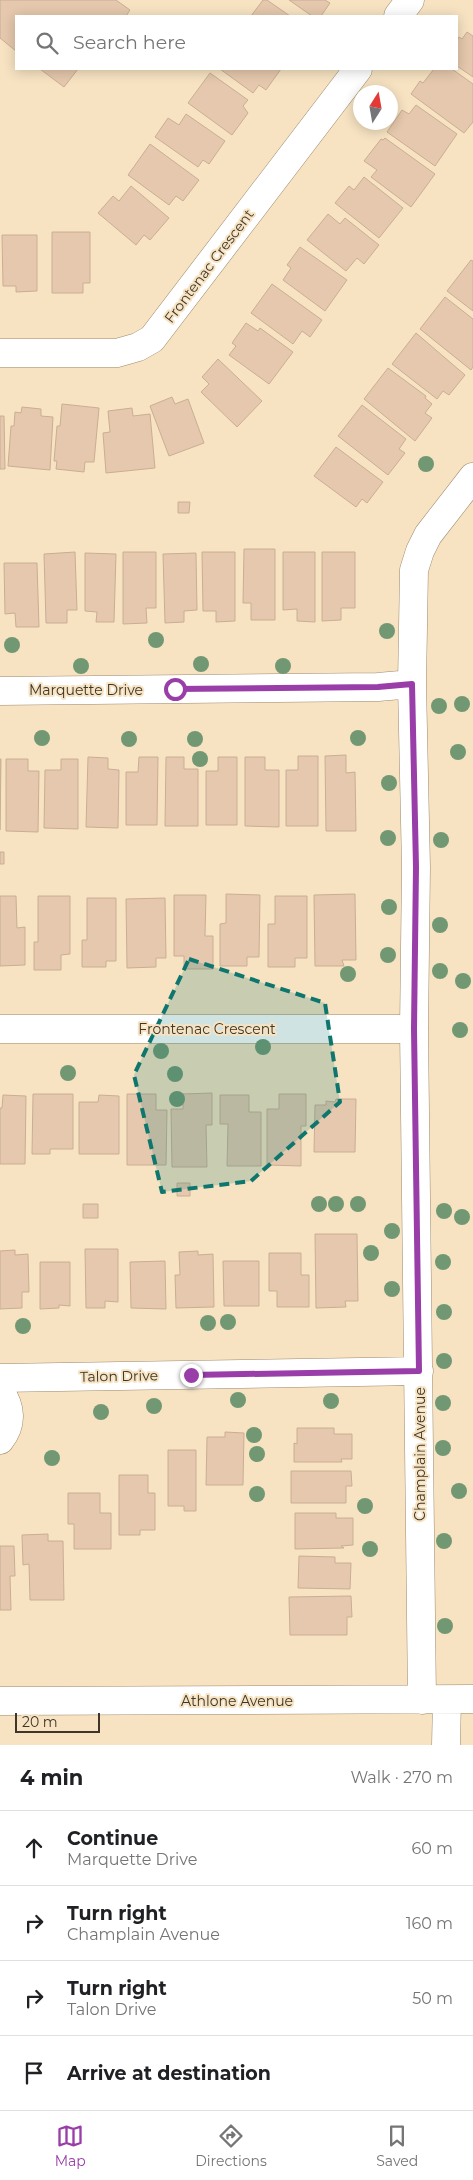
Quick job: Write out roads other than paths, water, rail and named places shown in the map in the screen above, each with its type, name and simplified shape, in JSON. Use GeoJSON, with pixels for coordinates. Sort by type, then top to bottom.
{"type":"FeatureCollection","features":[{"type":"Feature","properties":{"kind":"street"},"geometry":{"type":"LineString","coordinates":[[399,15],[410,0]]}},
{"type":"Feature","properties":{"kind":"street","name":"Frontenac Crescent"},"geometry":{"type":"LineString","coordinates":[[0,353],[117,353],[138,347],[152,339],[357,70]]}},
{"type":"Feature","properties":{"kind":"street","name":"Champlain Avenue"},"geometry":{"type":"LineString","coordinates":[[446,1745],[447,1700],[419,1371],[414,1029],[416,867],[412,684],[414,570],[420,551],[428,536],[473,477]]}},
{"type":"Feature","properties":{"kind":"street","name":"Marquette Drive"},"geometry":{"type":"LineString","coordinates":[[0,691],[378,687],[412,684]]}},
{"type":"Feature","properties":{"kind":"street","name":"Frontenac Crescent"},"geometry":{"type":"LineString","coordinates":[[0,1028],[414,1029]]}},
{"type":"Feature","properties":{"kind":"street","name":"Talon Drive"},"geometry":{"type":"LineString","coordinates":[[0,1378],[419,1371]]}},
{"type":"Feature","properties":{"kind":"street"},"geometry":{"type":"LineString","coordinates":[[0,1391],[6,1400],[10,1414],[5,1434],[0,1440]]}},
{"type":"Feature","properties":{"kind":"street","name":"Athlone Avenue"},"geometry":{"type":"LineString","coordinates":[[0,1701],[447,1700]]}}]}
